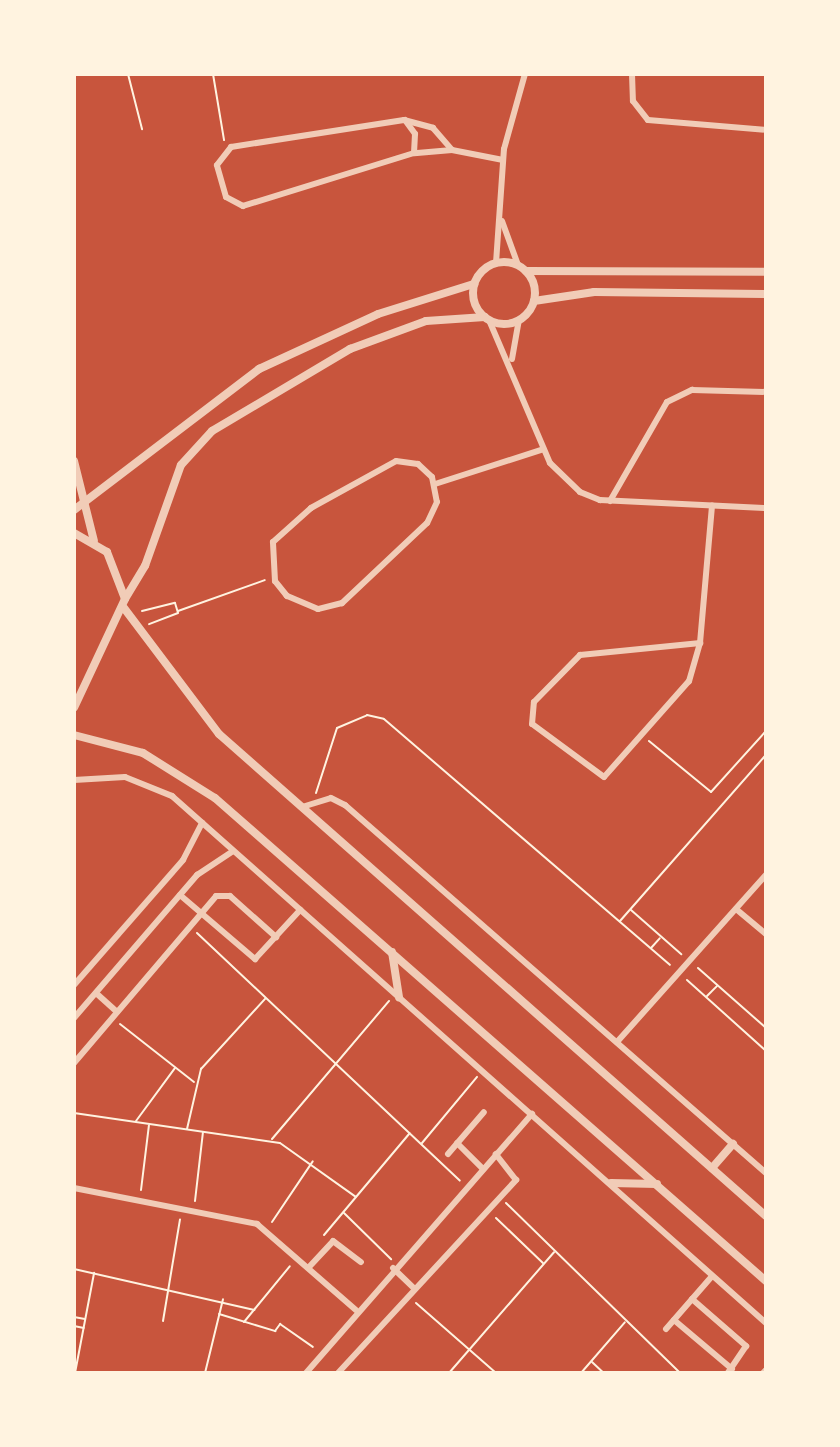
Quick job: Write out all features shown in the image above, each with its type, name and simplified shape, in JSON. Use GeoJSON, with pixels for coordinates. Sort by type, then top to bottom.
{"type":"FeatureCollection","features":[{"type":"Feature","properties":{"kind":"street"},"geometry":{"type":"LineString","coordinates":[[74,510],[259,369],[378,314],[474,284],[496,263],[502,221],[503,160],[525,74]]}},
{"type":"Feature","properties":{"kind":"street"},"geometry":{"type":"LineString","coordinates":[[632,74],[633,101],[648,120],[766,130]]}},
{"type":"Feature","properties":{"kind":"street"},"geometry":{"type":"LineString","coordinates":[[404,120],[415,134],[414,153]]}},
{"type":"Feature","properties":{"kind":"street"},"geometry":{"type":"LineString","coordinates":[[452,150],[433,128],[404,120],[226,150],[217,165],[226,197],[238,206],[414,153],[452,150],[503,160]]}},
{"type":"Feature","properties":{"kind":"street"},"geometry":{"type":"LineString","coordinates":[[502,221],[518,265]]}},
{"type":"Feature","properties":{"kind":"street"},"geometry":{"type":"LineString","coordinates":[[496,263],[518,265],[526,271],[766,272]]}},
{"type":"Feature","properties":{"kind":"street"},"geometry":{"type":"LineString","coordinates":[[526,271],[534,301]]}},
{"type":"Feature","properties":{"kind":"street"},"geometry":{"type":"LineString","coordinates":[[474,284],[487,319],[512,359],[544,449],[564,480],[610,501],[766,508]]}},
{"type":"Feature","properties":{"kind":"street"},"geometry":{"type":"LineString","coordinates":[[512,359],[519,320],[534,301],[594,292],[766,294]]}},
{"type":"Feature","properties":{"kind":"street"},"geometry":{"type":"LineString","coordinates":[[74,708],[145,566],[181,465],[212,431],[350,349],[426,321],[519,320]]}},
{"type":"Feature","properties":{"kind":"street"},"geometry":{"type":"LineString","coordinates":[[610,501],[667,402],[692,390],[766,392]]}},
{"type":"Feature","properties":{"kind":"street"},"geometry":{"type":"LineString","coordinates":[[435,484],[544,449]]}},
{"type":"Feature","properties":{"kind":"street"},"geometry":{"type":"LineString","coordinates":[[74,461],[94,541]]}},
{"type":"Feature","properties":{"kind":"street"},"geometry":{"type":"LineString","coordinates":[[418,464],[435,484],[427,523],[342,603],[304,606],[274,576],[273,542],[290,523],[382,466],[418,464]]}},
{"type":"Feature","properties":{"kind":"street"},"geometry":{"type":"LineString","coordinates":[[700,643],[586,653],[531,709],[532,724],[594,777],[608,775],[689,681],[700,643],[712,506]]}},
{"type":"Feature","properties":{"kind":"street"},"geometry":{"type":"LineString","coordinates":[[74,533],[94,541],[117,566],[124,603],[203,716],[766,1216]]}},
{"type":"Feature","properties":{"kind":"street"},"geometry":{"type":"LineString","coordinates":[[74,735],[143,753],[180,772],[392,951],[766,1281]]}},
{"type":"Feature","properties":{"kind":"street"},"geometry":{"type":"LineString","coordinates":[[74,780],[138,780],[202,823],[766,1323]]}},
{"type":"Feature","properties":{"kind":"street"},"geometry":{"type":"LineString","coordinates":[[302,807],[315,799],[331,798],[352,811],[766,1173]]}},
{"type":"Feature","properties":{"kind":"street"},"geometry":{"type":"LineString","coordinates":[[74,985],[183,860],[202,823]]}},
{"type":"Feature","properties":{"kind":"street"},"geometry":{"type":"LineString","coordinates":[[74,1018],[180,895],[233,851]]}},
{"type":"Feature","properties":{"kind":"street"},"geometry":{"type":"LineString","coordinates":[[617,1042],[766,875]]}},
{"type":"Feature","properties":{"kind":"street"},"geometry":{"type":"LineString","coordinates":[[74,1063],[200,914],[226,893],[276,937]]}},
{"type":"Feature","properties":{"kind":"street"},"geometry":{"type":"LineString","coordinates":[[180,895],[250,958],[260,957],[300,910]]}},
{"type":"Feature","properties":{"kind":"street"},"geometry":{"type":"LineString","coordinates":[[736,909],[766,934]]}},
{"type":"Feature","properties":{"kind":"street"},"geometry":{"type":"LineString","coordinates":[[392,951],[397,995]]}},
{"type":"Feature","properties":{"kind":"street"},"geometry":{"type":"LineString","coordinates":[[96,993],[114,1014]]}},
{"type":"Feature","properties":{"kind":"street"},"geometry":{"type":"LineString","coordinates":[[448,1154],[484,1112]]}},
{"type":"Feature","properties":{"kind":"street"},"geometry":{"type":"LineString","coordinates":[[306,1373],[318,1352],[532,1114]]}},
{"type":"Feature","properties":{"kind":"street"},"geometry":{"type":"LineString","coordinates":[[457,1143],[483,1169]]}},
{"type":"Feature","properties":{"kind":"street"},"geometry":{"type":"LineString","coordinates":[[712,1168],[733,1144]]}},
{"type":"Feature","properties":{"kind":"street"},"geometry":{"type":"LineString","coordinates":[[338,1373],[501,1198],[517,1176],[496,1154]]}},
{"type":"Feature","properties":{"kind":"street"},"geometry":{"type":"LineString","coordinates":[[611,1183],[657,1184]]}},
{"type":"Feature","properties":{"kind":"street"},"geometry":{"type":"LineString","coordinates":[[74,1188],[194,1207],[266,1230],[356,1310]]}},
{"type":"Feature","properties":{"kind":"street"},"geometry":{"type":"LineString","coordinates":[[310,1266],[333,1241],[361,1262]]}},
{"type":"Feature","properties":{"kind":"street"},"geometry":{"type":"LineString","coordinates":[[757,1273],[766,1264]]}},
{"type":"Feature","properties":{"kind":"street"},"geometry":{"type":"LineString","coordinates":[[395,1266],[414,1288]]}},
{"type":"Feature","properties":{"kind":"street"},"geometry":{"type":"LineString","coordinates":[[666,1329],[712,1276]]}},
{"type":"Feature","properties":{"kind":"street"},"geometry":{"type":"LineString","coordinates":[[674,1320],[730,1371],[746,1352],[743,1341],[692,1299]]}},
{"type":"Feature","properties":{"kind":"path"},"geometry":{"type":"LineString","coordinates":[[128,74],[142,129]]}},
{"type":"Feature","properties":{"kind":"path"},"geometry":{"type":"LineString","coordinates":[[213,74],[226,150]]}},
{"type":"Feature","properties":{"kind":"path"},"geometry":{"type":"LineString","coordinates":[[143,626],[274,576]]}},
{"type":"Feature","properties":{"kind":"path"},"geometry":{"type":"LineString","coordinates":[[133,614],[174,602],[178,611]]}},
{"type":"Feature","properties":{"kind":"path"},"geometry":{"type":"LineString","coordinates":[[315,799],[337,728],[367,715],[384,719],[766,1051]]}},
{"type":"Feature","properties":{"kind":"path"},"geometry":{"type":"LineString","coordinates":[[643,735],[711,792],[766,731]]}},
{"type":"Feature","properties":{"kind":"path"},"geometry":{"type":"LineString","coordinates":[[620,922],[766,755]]}},
{"type":"Feature","properties":{"kind":"path"},"geometry":{"type":"LineString","coordinates":[[630,909],[766,1028]]}},
{"type":"Feature","properties":{"kind":"path"},"geometry":{"type":"LineString","coordinates":[[190,927],[467,1187]]}},
{"type":"Feature","properties":{"kind":"path"},"geometry":{"type":"LineString","coordinates":[[650,949],[661,936]]}},
{"type":"Feature","properties":{"kind":"path"},"geometry":{"type":"LineString","coordinates":[[707,997],[717,985]]}},
{"type":"Feature","properties":{"kind":"path"},"geometry":{"type":"LineString","coordinates":[[270,1141],[397,995]]}},
{"type":"Feature","properties":{"kind":"path"},"geometry":{"type":"LineString","coordinates":[[187,1129],[195,1083],[266,998]]}},
{"type":"Feature","properties":{"kind":"path"},"geometry":{"type":"LineString","coordinates":[[114,1014],[195,1083]]}},
{"type":"Feature","properties":{"kind":"path"},"geometry":{"type":"LineString","coordinates":[[135,1122],[176,1067]]}},
{"type":"Feature","properties":{"kind":"path"},"geometry":{"type":"LineString","coordinates":[[422,1143],[483,1070]]}},
{"type":"Feature","properties":{"kind":"path"},"geometry":{"type":"LineString","coordinates":[[74,1113],[270,1141],[313,1160],[356,1197]]}},
{"type":"Feature","properties":{"kind":"path"},"geometry":{"type":"LineString","coordinates":[[140,1199],[149,1124]]}},
{"type":"Feature","properties":{"kind":"path"},"geometry":{"type":"LineString","coordinates":[[194,1207],[203,1131]]}},
{"type":"Feature","properties":{"kind":"path"},"geometry":{"type":"LineString","coordinates":[[244,1322],[410,1132]]}},
{"type":"Feature","properties":{"kind":"path"},"geometry":{"type":"LineString","coordinates":[[266,1230],[313,1160]]}},
{"type":"Feature","properties":{"kind":"path"},"geometry":{"type":"LineString","coordinates":[[501,1198],[680,1373]]}},
{"type":"Feature","properties":{"kind":"path"},"geometry":{"type":"LineString","coordinates":[[163,1321],[182,1205]]}},
{"type":"Feature","properties":{"kind":"path"},"geometry":{"type":"LineString","coordinates":[[488,1210],[544,1263]]}},
{"type":"Feature","properties":{"kind":"path"},"geometry":{"type":"LineString","coordinates":[[343,1212],[395,1266]]}},
{"type":"Feature","properties":{"kind":"path"},"geometry":{"type":"LineString","coordinates":[[449,1373],[555,1251]]}},
{"type":"Feature","properties":{"kind":"path"},"geometry":{"type":"LineString","coordinates":[[74,1269],[223,1298],[254,1310]]}},
{"type":"Feature","properties":{"kind":"path"},"geometry":{"type":"LineString","coordinates":[[75,1373],[94,1272]]}},
{"type":"Feature","properties":{"kind":"path"},"geometry":{"type":"LineString","coordinates":[[408,1296],[496,1373]]}},
{"type":"Feature","properties":{"kind":"path"},"geometry":{"type":"LineString","coordinates":[[205,1373],[223,1298]]}},
{"type":"Feature","properties":{"kind":"path"},"geometry":{"type":"LineString","coordinates":[[219,1314],[275,1331],[280,1324],[318,1352]]}},
{"type":"Feature","properties":{"kind":"path"},"geometry":{"type":"LineString","coordinates":[[74,1317],[85,1319]]}},
{"type":"Feature","properties":{"kind":"path"},"geometry":{"type":"LineString","coordinates":[[583,1373],[626,1320]]}},
{"type":"Feature","properties":{"kind":"path"},"geometry":{"type":"LineString","coordinates":[[74,1326],[84,1328]]}},
{"type":"Feature","properties":{"kind":"path"},"geometry":{"type":"LineString","coordinates":[[591,1362],[604,1373]]}}]}
